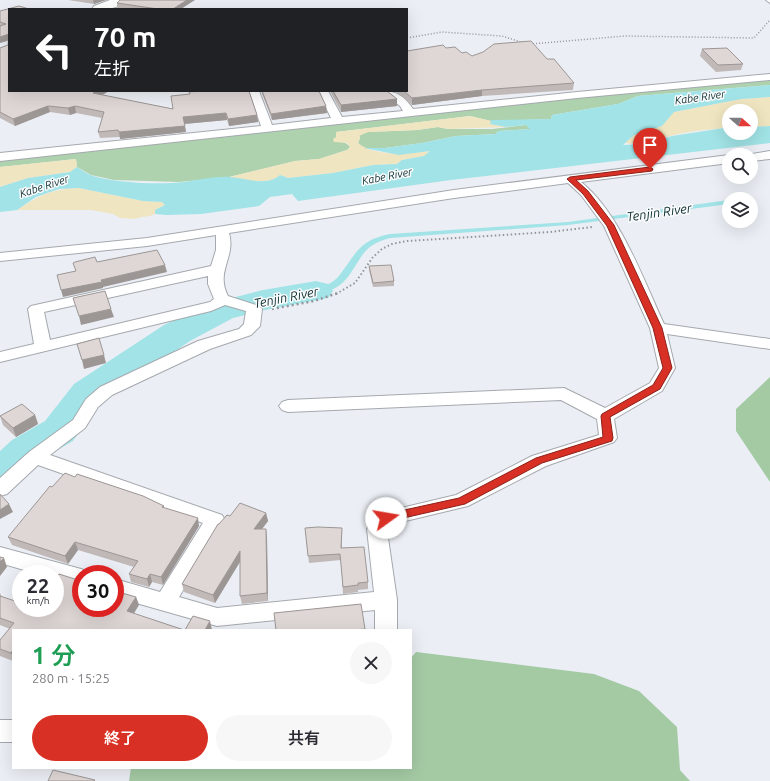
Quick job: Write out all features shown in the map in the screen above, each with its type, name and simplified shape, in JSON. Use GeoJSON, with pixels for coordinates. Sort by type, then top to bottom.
{"type":"FeatureCollection","features":[{"type":"Feature","properties":{"kind":"main road"},"geometry":{"type":"LineString","coordinates":[[100,8],[120,0]]}},
{"type":"Feature","properties":{"kind":"street"},"geometry":{"type":"LineString","coordinates":[[0,157],[109,147],[410,113],[770,77]]}},
{"type":"Feature","properties":{"kind":"street"},"geometry":{"type":"LineString","coordinates":[[254,92],[268,128]]}},
{"type":"Feature","properties":{"kind":"street"},"geometry":{"type":"LineString","coordinates":[[324,92],[338,121]]}},
{"type":"Feature","properties":{"kind":"street"},"geometry":{"type":"LineString","coordinates":[[387,92],[404,104],[410,113]]}},
{"type":"Feature","properties":{"kind":"street"},"geometry":{"type":"LineString","coordinates":[[758,156],[770,155]]}},
{"type":"Feature","properties":{"kind":"street"},"geometry":{"type":"LineString","coordinates":[[0,257],[147,242],[454,194],[722,160]]}},
{"type":"Feature","properties":{"kind":"street"},"geometry":{"type":"LineString","coordinates":[[570,179],[586,192],[608,221],[658,328],[668,368],[656,387],[605,416]]}},
{"type":"Feature","properties":{"kind":"street"},"geometry":{"type":"LineString","coordinates":[[0,489],[35,457],[79,424],[92,403],[106,391],[204,345],[245,332],[252,326],[214,281],[222,256],[224,239],[221,230]]}},
{"type":"Feature","properties":{"kind":"street"},"geometry":{"type":"LineString","coordinates":[[42,342],[36,310],[218,268]]}},
{"type":"Feature","properties":{"kind":"street"},"geometry":{"type":"LineString","coordinates":[[0,357],[42,342],[233,302]]}},
{"type":"Feature","properties":{"kind":"street"},"geometry":{"type":"LineString","coordinates":[[658,328],[770,344]]}},
{"type":"Feature","properties":{"kind":"street"},"geometry":{"type":"LineString","coordinates":[[288,406],[564,394],[605,416]]}},
{"type":"Feature","properties":{"kind":"street"},"geometry":{"type":"LineString","coordinates":[[386,629],[386,600],[377,529],[386,518],[461,501],[539,461],[608,438],[605,416]]}},
{"type":"Feature","properties":{"kind":"street"},"geometry":{"type":"LineString","coordinates":[[35,457],[215,520],[165,602]]}},
{"type":"Feature","properties":{"kind":"street"},"geometry":{"type":"LineString","coordinates":[[0,555],[72,575]]}},
{"type":"Feature","properties":{"kind":"street"},"geometry":{"type":"LineString","coordinates":[[124,591],[217,618],[386,600]]}},
{"type":"Feature","properties":{"kind":"street"},"geometry":{"type":"LineString","coordinates":[[0,731],[12,731]]}},
{"type":"Feature","properties":{"kind":"path"},"geometry":{"type":"LineString","coordinates":[[408,38],[442,32],[493,35],[511,38],[529,44],[625,36],[754,38],[770,20]]}},
{"type":"Feature","properties":{"kind":"path"},"geometry":{"type":"LineString","coordinates":[[233,302],[323,299],[344,290],[355,283],[370,260],[380,249],[392,243],[550,232],[608,221]]}},
{"type":"Feature","properties":{"kind":"green space"},"geometry":{"type":"Polygon","coordinates":[[[770,79],[770,85],[638,96],[618,104],[552,115],[551,119],[491,121],[470,116],[336,132],[336,137],[350,147],[347,150],[319,159],[295,161],[229,177],[179,182],[114,180],[91,175],[77,167],[76,159],[0,167],[0,161],[706,84],[770,79]]]}},
{"type":"Feature","properties":{"kind":"green space"},"geometry":{"type":"Polygon","coordinates":[[[526,125],[531,129],[498,131],[496,134],[456,136],[422,143],[385,148],[364,148],[358,143],[360,138],[359,135],[368,132],[417,130],[438,127],[448,129],[492,129],[526,125]]]}},
{"type":"Feature","properties":{"kind":"green space"},"geometry":{"type":"Polygon","coordinates":[[[770,377],[770,482],[736,431],[736,409],[770,377]]]}},
{"type":"Feature","properties":{"kind":"green space"},"geometry":{"type":"Polygon","coordinates":[[[416,652],[594,674],[639,691],[677,727],[680,770],[690,781],[129,781],[131,769],[412,769],[412,657],[416,652]]]}},
{"type":"Feature","properties":{"kind":"sand"},"geometry":{"type":"Polygon","coordinates":[[[770,97],[770,126],[758,127],[758,104],[722,104],[722,129],[685,133],[643,143],[625,143],[634,135],[661,126],[674,112],[741,99],[770,97]]]}},
{"type":"Feature","properties":{"kind":"sand"},"geometry":{"type":"Polygon","coordinates":[[[470,116],[491,121],[491,124],[506,127],[448,129],[438,127],[417,130],[368,132],[359,136],[360,138],[358,143],[373,151],[413,153],[431,151],[424,156],[402,160],[397,164],[373,165],[333,173],[288,178],[280,175],[263,181],[249,181],[229,177],[295,161],[319,159],[347,150],[350,147],[347,143],[334,142],[333,139],[336,137],[336,132],[470,116]]]}},
{"type":"Feature","properties":{"kind":"sand"},"geometry":{"type":"Polygon","coordinates":[[[76,159],[77,167],[70,172],[28,178],[0,187],[0,167],[76,159]]]}},
{"type":"Feature","properties":{"kind":"sand"},"geometry":{"type":"Polygon","coordinates":[[[79,188],[143,201],[162,202],[165,205],[155,210],[155,214],[135,219],[120,218],[113,214],[91,210],[17,210],[33,200],[54,191],[79,188]]]}},
{"type":"Feature","properties":{"kind":"water","name":"Kabe River"},"geometry":{"type":"Polygon","coordinates":[[[770,85],[770,97],[741,99],[674,112],[662,126],[634,135],[623,145],[645,144],[672,136],[722,128],[722,140],[758,140],[758,127],[770,126],[770,143],[451,180],[298,201],[292,194],[270,197],[259,206],[201,214],[155,214],[155,210],[165,205],[162,202],[143,201],[79,188],[59,189],[36,197],[17,210],[0,212],[0,187],[28,178],[70,172],[77,167],[91,175],[103,178],[126,182],[151,183],[174,183],[224,177],[269,181],[280,175],[288,178],[333,173],[373,165],[397,164],[402,160],[424,156],[430,151],[399,155],[364,148],[385,148],[422,143],[456,136],[496,134],[498,131],[530,129],[526,125],[506,127],[490,124],[493,120],[551,119],[552,115],[618,104],[638,96],[770,85]]]}},
{"type":"Feature","properties":{"kind":"water"},"geometry":{"type":"Polygon","coordinates":[[[722,201],[722,205],[568,225],[390,238],[371,246],[360,258],[347,278],[332,290],[314,296],[266,305],[263,298],[299,293],[325,286],[337,278],[364,244],[375,238],[390,234],[568,222],[722,201]]]}},
{"type":"Feature","properties":{"kind":"building"},"geometry":{"type":"Polygon","coordinates":[[[120,0],[187,0],[175,8],[151,8],[117,3],[120,0]]]}},
{"type":"Feature","properties":{"kind":"building"},"geometry":{"type":"Polygon","coordinates":[[[19,6],[26,8],[11,8],[19,6]]]}},
{"type":"Feature","properties":{"kind":"building"},"geometry":{"type":"Polygon","coordinates":[[[8,9],[8,34],[0,37],[0,26],[6,24],[0,22],[0,11],[8,9]]]}},
{"type":"Feature","properties":{"kind":"building"},"geometry":{"type":"Polygon","coordinates":[[[531,41],[547,59],[554,59],[574,83],[482,90],[412,98],[405,92],[408,92],[408,51],[443,45],[446,48],[455,47],[462,53],[466,52],[472,56],[483,52],[494,44],[531,41]]]}},
{"type":"Feature","properties":{"kind":"building"},"geometry":{"type":"Polygon","coordinates":[[[8,45],[8,92],[95,92],[93,93],[173,109],[171,96],[190,94],[189,92],[249,92],[257,115],[228,119],[226,113],[183,117],[185,126],[119,132],[118,130],[98,132],[104,112],[75,106],[68,108],[48,106],[13,119],[0,112],[0,48],[8,45]]]}},
{"type":"Feature","properties":{"kind":"building"},"geometry":{"type":"Polygon","coordinates":[[[727,48],[743,64],[718,65],[702,49],[727,48]]]}},
{"type":"Feature","properties":{"kind":"building"},"geometry":{"type":"Polygon","coordinates":[[[262,92],[319,92],[326,106],[271,114],[262,92]]]}},
{"type":"Feature","properties":{"kind":"building"},"geometry":{"type":"Polygon","coordinates":[[[334,92],[388,92],[397,99],[341,105],[334,92]]]}},
{"type":"Feature","properties":{"kind":"building"},"geometry":{"type":"Polygon","coordinates":[[[157,250],[165,265],[101,280],[102,282],[61,290],[57,275],[76,271],[73,263],[75,262],[95,257],[97,262],[157,250]]]}},
{"type":"Feature","properties":{"kind":"building"},"geometry":{"type":"Polygon","coordinates":[[[391,265],[394,281],[373,283],[369,266],[391,265]]]}},
{"type":"Feature","properties":{"kind":"building"},"geometry":{"type":"Polygon","coordinates":[[[105,291],[111,309],[79,316],[73,298],[105,291]]]}},
{"type":"Feature","properties":{"kind":"building"},"geometry":{"type":"Polygon","coordinates":[[[99,338],[104,355],[82,360],[77,344],[99,338]]]}},
{"type":"Feature","properties":{"kind":"building"},"geometry":{"type":"Polygon","coordinates":[[[22,404],[35,415],[13,428],[0,416],[22,404]]]}},
{"type":"Feature","properties":{"kind":"building"},"geometry":{"type":"Polygon","coordinates":[[[65,473],[75,477],[77,474],[143,496],[164,506],[162,507],[198,518],[161,577],[150,574],[147,579],[129,574],[138,561],[75,542],[65,556],[8,537],[50,486],[52,487],[65,473]]]}},
{"type":"Feature","properties":{"kind":"building"},"geometry":{"type":"Polygon","coordinates":[[[0,494],[9,504],[0,510],[0,494]]]}},
{"type":"Feature","properties":{"kind":"building"},"geometry":{"type":"Polygon","coordinates":[[[240,503],[266,513],[254,529],[266,529],[267,593],[240,596],[240,551],[213,595],[182,584],[218,524],[227,515],[230,516],[240,503]]]}},
{"type":"Feature","properties":{"kind":"building"},"geometry":{"type":"Polygon","coordinates":[[[305,528],[342,528],[341,548],[364,547],[368,582],[343,587],[340,554],[308,556],[305,528]]]}},
{"type":"Feature","properties":{"kind":"building"},"geometry":{"type":"Polygon","coordinates":[[[64,576],[72,578],[72,617],[124,617],[124,594],[136,597],[127,611],[181,629],[12,629],[11,653],[0,649],[0,640],[14,623],[0,618],[0,596],[12,600],[12,617],[64,617],[64,576]]]}},
{"type":"Feature","properties":{"kind":"building"},"geometry":{"type":"Polygon","coordinates":[[[361,604],[365,629],[276,629],[274,613],[361,604]]]}},
{"type":"Feature","properties":{"kind":"building"},"geometry":{"type":"Polygon","coordinates":[[[193,616],[210,621],[206,629],[186,629],[193,616]]]}},
{"type":"Feature","properties":{"kind":"building"},"geometry":{"type":"Polygon","coordinates":[[[53,770],[95,780],[48,781],[53,770]]]}},
{"type":"Feature","properties":{"kind":"waterway","name":"Tenjin River"},"geometry":{"type":"LineString","coordinates":[[0,477],[26,450],[59,431],[87,393],[177,333],[221,311],[263,300],[316,291]]}},
{"type":"Feature","properties":{"kind":"route"},"geometry":{"type":"LineString","coordinates":[[386,518],[461,501],[539,461],[608,438],[605,416],[656,387],[668,368],[658,328],[611,225],[586,192],[570,179],[650,169]]}}]}
